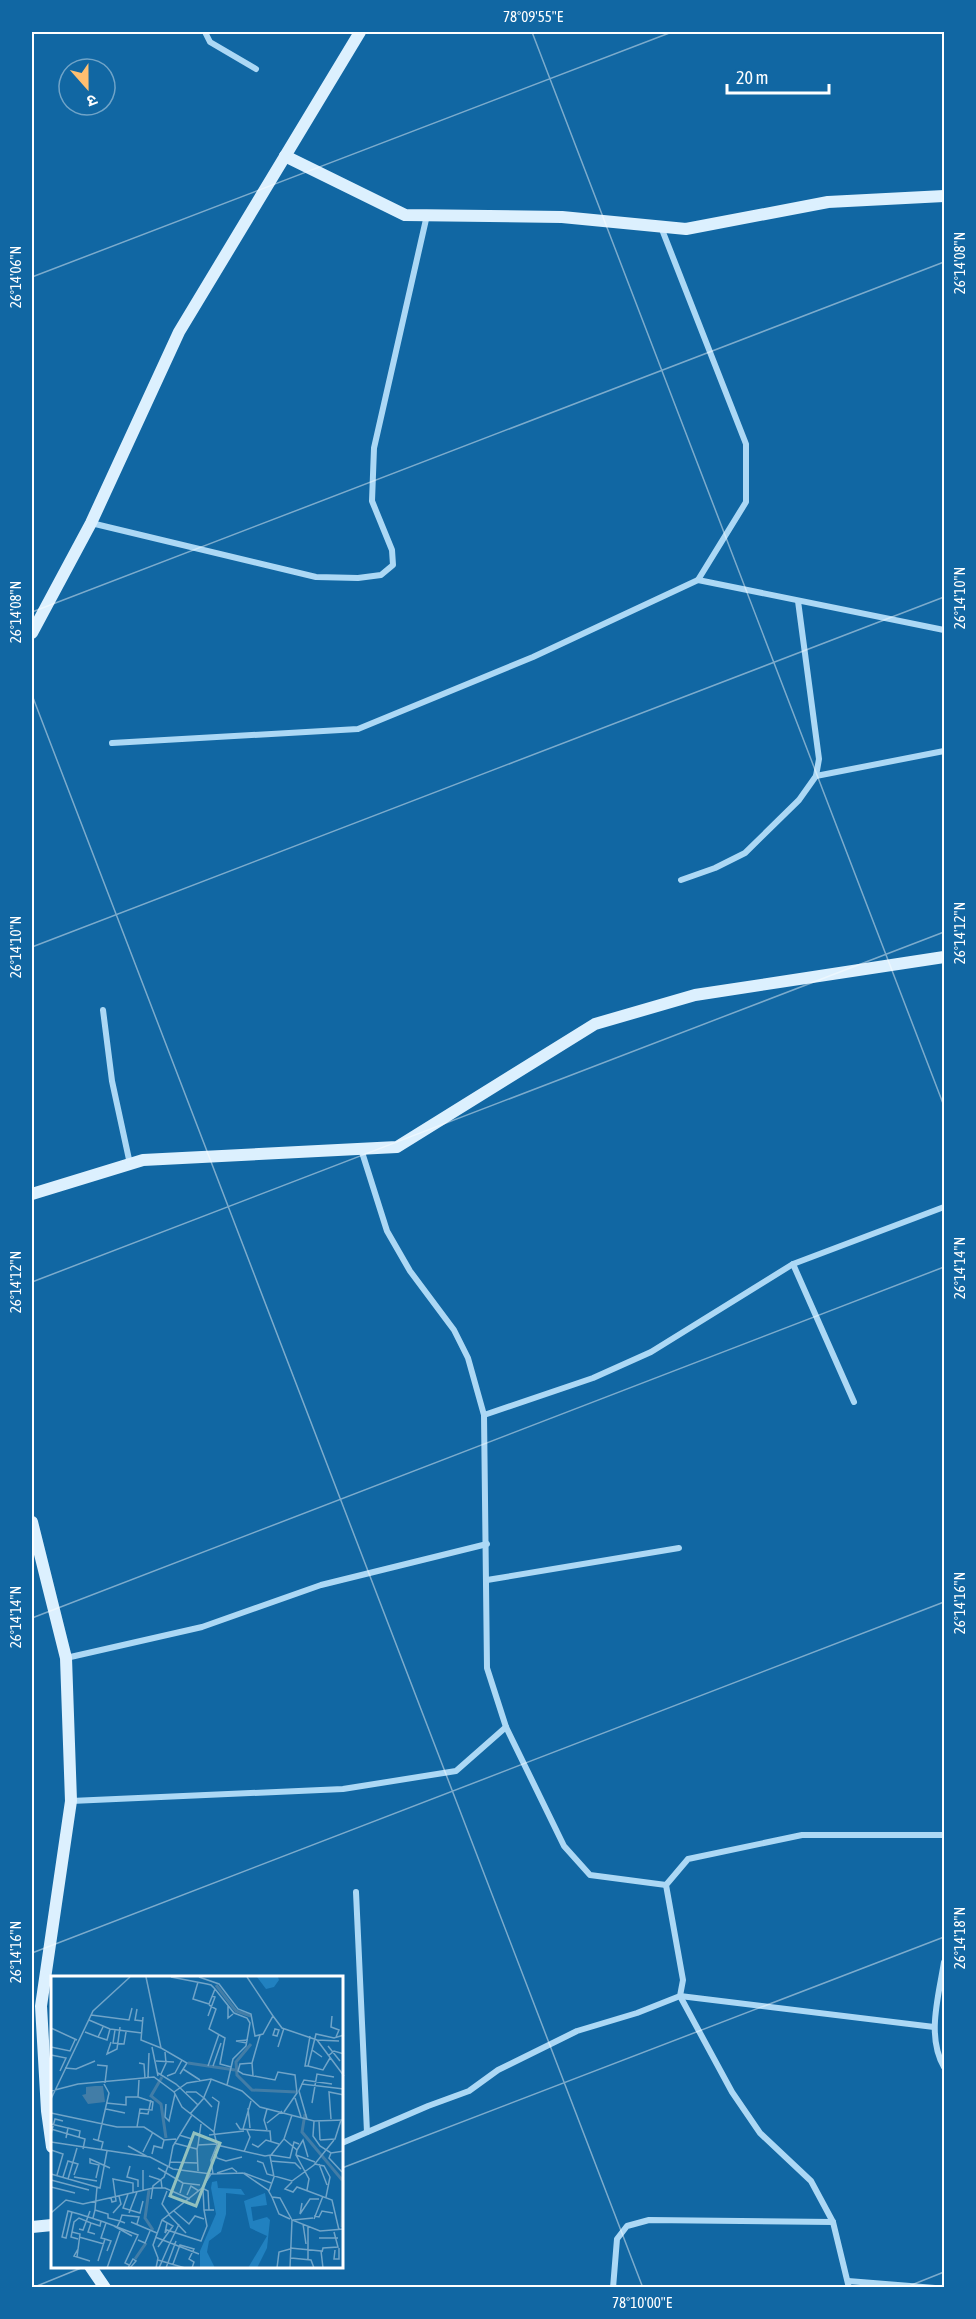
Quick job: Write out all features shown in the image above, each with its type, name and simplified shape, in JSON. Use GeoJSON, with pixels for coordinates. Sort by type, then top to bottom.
{"type":"FeatureCollection","features":[{"type":"Feature","properties":{"kind":"street"},"geometry":{"type":"LineString","coordinates":[[205,32],[210,42],[256,69]]}},
{"type":"Feature","properties":{"kind":"street"},"geometry":{"type":"LineString","coordinates":[[32,633],[91,523],[179,332],[360,32]]}},
{"type":"Feature","properties":{"kind":"street"},"geometry":{"type":"LineString","coordinates":[[285,156],[405,215],[562,217],[686,229],[828,202],[945,196]]}},
{"type":"Feature","properties":{"kind":"street"},"geometry":{"type":"LineString","coordinates":[[91,523],[316,576],[358,578],[381,575],[393,565],[392,550],[372,501],[374,448],[427,216]]}},
{"type":"Feature","properties":{"kind":"street"},"geometry":{"type":"LineString","coordinates":[[112,743],[358,729],[533,657],[698,580],[746,502],[746,444],[661,226]]}},
{"type":"Feature","properties":{"kind":"street"},"geometry":{"type":"LineString","coordinates":[[698,580],[945,630]]}},
{"type":"Feature","properties":{"kind":"street"},"geometry":{"type":"LineString","coordinates":[[681,880],[715,868],[745,853],[798,800],[816,776],[819,759],[798,601]]}},
{"type":"Feature","properties":{"kind":"street"},"geometry":{"type":"LineString","coordinates":[[816,776],[945,751]]}},
{"type":"Feature","properties":{"kind":"street"},"geometry":{"type":"LineString","coordinates":[[32,1194],[130,1164],[154,1160],[397,1147],[595,1024],[695,995],[945,957]]}},
{"type":"Feature","properties":{"kind":"street"},"geometry":{"type":"LineString","coordinates":[[103,1010],[112,1081],[130,1164]]}},
{"type":"Feature","properties":{"kind":"street"},"geometry":{"type":"LineString","coordinates":[[361,1149],[387,1231],[410,1270],[454,1330],[468,1358],[484,1415],[487,1668],[506,1727],[564,1846],[590,1875],[666,1885]]}},
{"type":"Feature","properties":{"kind":"street"},"geometry":{"type":"LineString","coordinates":[[484,1415],[593,1378],[651,1352],[793,1264],[945,1207]]}},
{"type":"Feature","properties":{"kind":"street"},"geometry":{"type":"LineString","coordinates":[[793,1264],[854,1402]]}},
{"type":"Feature","properties":{"kind":"street"},"geometry":{"type":"LineString","coordinates":[[32,1522],[66,1658],[71,1801],[36,2006],[51,2140]]}},
{"type":"Feature","properties":{"kind":"street"},"geometry":{"type":"LineString","coordinates":[[66,1658],[202,1627],[321,1585],[487,1544]]}},
{"type":"Feature","properties":{"kind":"street"},"geometry":{"type":"LineString","coordinates":[[487,1580],[680,1548]]}},
{"type":"Feature","properties":{"kind":"street"},"geometry":{"type":"LineString","coordinates":[[71,1801],[343,1789],[456,1771],[506,1727]]}},
{"type":"Feature","properties":{"kind":"street"},"geometry":{"type":"LineString","coordinates":[[666,1885],[688,1859],[802,1835],[945,1835]]}},
{"type":"Feature","properties":{"kind":"street"},"geometry":{"type":"LineString","coordinates":[[666,1885],[683,1980],[680,1996],[732,2092],[760,2133],[811,2181],[833,2222],[848,2284],[935,2288]]}},
{"type":"Feature","properties":{"kind":"street"},"geometry":{"type":"LineString","coordinates":[[356,1892],[368,2132]]}},
{"type":"Feature","properties":{"kind":"street"},"geometry":{"type":"LineString","coordinates":[[945,1962],[934,2027],[941,2061],[945,2067]]}},
{"type":"Feature","properties":{"kind":"street"},"geometry":{"type":"LineString","coordinates":[[344,2142],[469,2091],[498,2070],[577,2031],[637,2013],[680,1996],[934,2027]]}},
{"type":"Feature","properties":{"kind":"street"},"geometry":{"type":"LineString","coordinates":[[613,2288],[616,2240],[627,2226],[649,2220],[833,2222]]}},
{"type":"Feature","properties":{"kind":"street"},"geometry":{"type":"LineString","coordinates":[[32,2228],[51,2225]]}},
{"type":"Feature","properties":{"kind":"street"},"geometry":{"type":"LineString","coordinates":[[91,2268],[105,2288]]}}]}
